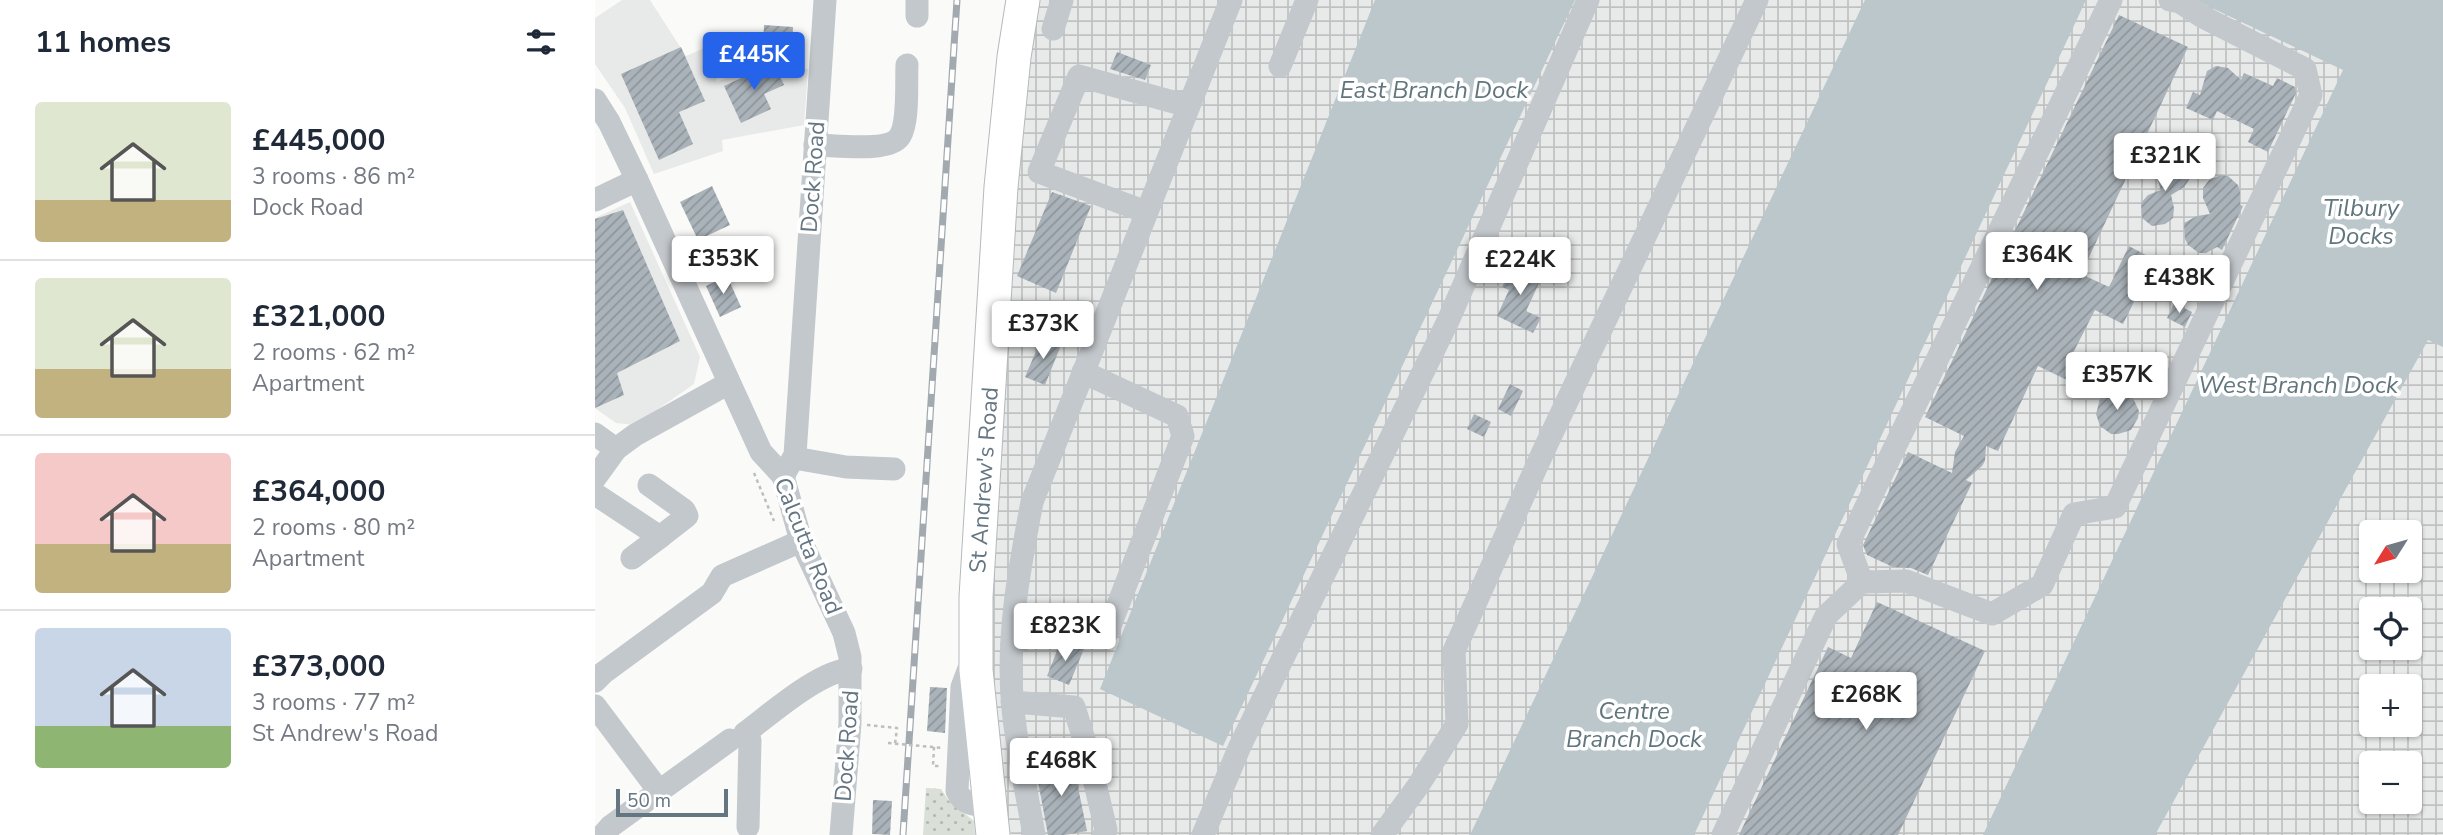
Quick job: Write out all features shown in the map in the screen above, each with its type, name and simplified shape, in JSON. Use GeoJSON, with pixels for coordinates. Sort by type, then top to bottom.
{"type":"FeatureCollection","features":[{"type":"Feature","properties":{"kind":"highway","name":"St Andrew's Road"},"geometry":{"type":"LineString","coordinates":[[992,821],[976,670],[976,597],[1001,187],[1014,57],[1023,0]]}},
{"type":"Feature","properties":{"kind":"street","name":"Dock Road"},"geometry":{"type":"LineString","coordinates":[[788,467],[825,0]]}},
{"type":"Feature","properties":{"kind":"street"},"geometry":{"type":"LineString","coordinates":[[1053,29],[1062,0]]}},
{"type":"Feature","properties":{"kind":"street"},"geometry":{"type":"LineString","coordinates":[[1034,835],[1012,702],[1012,644],[1017,582],[1032,502],[1231,0]]}},
{"type":"Feature","properties":{"kind":"street"},"geometry":{"type":"LineString","coordinates":[[1280,66],[1307,0]]}},
{"type":"Feature","properties":{"kind":"street"},"geometry":{"type":"LineString","coordinates":[[1203,835],[1240,746],[1448,321],[1588,0]]}},
{"type":"Feature","properties":{"kind":"street"},"geometry":{"type":"LineString","coordinates":[[1382,835],[1418,786],[1457,724],[1454,651],[1543,452],[1757,0]]}},
{"type":"Feature","properties":{"kind":"street"},"geometry":{"type":"LineString","coordinates":[[1862,582],[1848,544],[2111,0]]}},
{"type":"Feature","properties":{"kind":"street"},"geometry":{"type":"LineString","coordinates":[[1723,835],[1826,616],[1862,582],[1906,581],[1992,614],[2042,585],[2074,514],[2115,507],[2311,95],[2305,69],[2203,18],[2180,2],[2170,0]]}},
{"type":"Feature","properties":{"kind":"street"},"geometry":{"type":"LineString","coordinates":[[815,145],[883,147],[896,141],[904,127],[907,65]]}},
{"type":"Feature","properties":{"kind":"street"},"geometry":{"type":"LineString","coordinates":[[1146,212],[1039,172],[1079,76],[1188,106]]}},
{"type":"Feature","properties":{"kind":"street","name":"Calcutta Road"},"geometry":{"type":"LineString","coordinates":[[595,100],[610,122],[761,452],[788,467],[801,541],[844,634],[851,663]]}},
{"type":"Feature","properties":{"kind":"street"},"geometry":{"type":"LineString","coordinates":[[595,200],[637,180]]}},
{"type":"Feature","properties":{"kind":"street"},"geometry":{"type":"LineString","coordinates":[[1012,644],[1054,625],[1099,635],[1108,631],[1184,436],[1177,416],[1083,372]]}},
{"type":"Feature","properties":{"kind":"street"},"geometry":{"type":"LineString","coordinates":[[595,478],[616,449],[635,435],[729,383]]}},
{"type":"Feature","properties":{"kind":"street"},"geometry":{"type":"LineString","coordinates":[[595,434],[616,449]]}},
{"type":"Feature","properties":{"kind":"street"},"geometry":{"type":"LineString","coordinates":[[788,467],[894,468]]}},
{"type":"Feature","properties":{"kind":"street"},"geometry":{"type":"LineString","coordinates":[[632,558],[687,516],[684,510],[649,485]]}},
{"type":"Feature","properties":{"kind":"street"},"geometry":{"type":"LineString","coordinates":[[595,494],[660,537]]}},
{"type":"Feature","properties":{"kind":"street"},"geometry":{"type":"LineString","coordinates":[[595,681],[712,593],[722,576],[801,541]]}},
{"type":"Feature","properties":{"kind":"street","name":"Dock Road"},"geometry":{"type":"LineString","coordinates":[[841,835],[850,723],[851,663]]}},
{"type":"Feature","properties":{"kind":"street"},"geometry":{"type":"LineString","coordinates":[[603,835],[659,791],[823,677],[842,670],[851,663]]}},
{"type":"Feature","properties":{"kind":"street"},"geometry":{"type":"LineString","coordinates":[[1012,702],[1073,707],[1087,749],[1106,830],[1104,835]]}},
{"type":"Feature","properties":{"kind":"street"},"geometry":{"type":"LineString","coordinates":[[595,706],[659,791]]}},
{"type":"Feature","properties":{"kind":"street"},"geometry":{"type":"LineString","coordinates":[[738,736],[750,740],[748,827]]}},
{"type":"Feature","properties":{"kind":"path"},"geometry":{"type":"LineString","coordinates":[[873,725],[897,728],[895,744]]}},
{"type":"Feature","properties":{"kind":"path"},"geometry":{"type":"LineString","coordinates":[[888,743],[942,746],[939,766],[933,766],[934,747]]}},
{"type":"Feature","properties":{"kind":"shaded area"},"geometry":{"type":"Polygon","coordinates":[[[622,0],[650,0],[686,56],[709,46],[717,82],[755,65],[808,69],[804,125],[722,140],[723,151],[654,174],[625,108],[595,64],[595,18],[622,0]]]}},
{"type":"Feature","properties":{"kind":"shaded area"},"geometry":{"type":"Polygon","coordinates":[[[1036,0],[2443,0],[2443,835],[1011,835],[1000,796],[989,667],[1012,239],[1036,0]]]}},
{"type":"Feature","properties":{"kind":"shaded area"},"geometry":{"type":"Polygon","coordinates":[[[630,202],[700,357],[694,384],[635,425],[616,423],[595,408],[595,218],[630,202]]]}},
{"type":"Feature","properties":{"kind":"shaded area"},"geometry":{"type":"Polygon","coordinates":[[[926,788],[941,789],[949,801],[974,821],[975,835],[923,835],[926,788]]]}},
{"type":"Feature","properties":{"kind":"water","name":"East Branch Dock"},"geometry":{"type":"Polygon","coordinates":[[[1375,0],[1575,0],[1223,746],[1100,689],[1375,0]]]}},
{"type":"Feature","properties":{"kind":"water","name":"Centre Branch Dock"},"geometry":{"type":"Polygon","coordinates":[[[1865,0],[2086,0],[1694,835],[1470,835],[1865,0]]]}},
{"type":"Feature","properties":{"kind":"water","name":"West Branch Dock"},"geometry":{"type":"Polygon","coordinates":[[[2195,0],[2443,0],[2443,347],[2428,340],[2155,835],[1983,835],[2343,70],[2195,0]]]}},
{"type":"Feature","properties":{"kind":"building"},"geometry":{"type":"Polygon","coordinates":[[[2119,15],[2188,47],[2081,274],[2109,287],[2129,246],[2155,260],[2123,324],[2095,310],[2071,357],[2106,374],[2096,394],[2038,366],[1998,451],[1986,446],[1985,461],[1966,480],[1972,483],[1928,575],[1911,568],[1893,567],[1867,555],[1863,545],[1908,452],[1952,473],[1955,452],[1964,436],[1925,417],[2119,15]]]}},
{"type":"Feature","properties":{"kind":"building"},"geometry":{"type":"Polygon","coordinates":[[[764,25],[793,27],[792,51],[763,49],[764,25]]]}},
{"type":"Feature","properties":{"kind":"building"},"geometry":{"type":"Polygon","coordinates":[[[681,47],[705,101],[679,112],[693,144],[659,160],[621,74],[681,47]]]}},
{"type":"Feature","properties":{"kind":"building"},"geometry":{"type":"Polygon","coordinates":[[[1117,52],[1151,65],[1145,80],[1110,69],[1117,52]]]}},
{"type":"Feature","properties":{"kind":"building"},"geometry":{"type":"Polygon","coordinates":[[[774,63],[784,85],[764,94],[771,109],[741,123],[724,86],[774,63]]]}},
{"type":"Feature","properties":{"kind":"building"},"geometry":{"type":"Polygon","coordinates":[[[2216,66],[2228,68],[2241,80],[2244,73],[2273,86],[2277,78],[2295,87],[2296,93],[2268,152],[2248,142],[2254,129],[2217,111],[2213,120],[2186,108],[2193,92],[2200,95],[2207,71],[2216,66]]]}},
{"type":"Feature","properties":{"kind":"building"},"geometry":{"type":"Polygon","coordinates":[[[2173,158],[2187,166],[2189,180],[2184,187],[2171,195],[2173,218],[2165,224],[2152,226],[2142,218],[2141,203],[2148,195],[2161,190],[2157,178],[2159,167],[2173,158]]]}},
{"type":"Feature","properties":{"kind":"building"},"geometry":{"type":"Polygon","coordinates":[[[2221,175],[2228,176],[2238,185],[2240,205],[2243,206],[2222,250],[2217,247],[2206,253],[2199,253],[2188,245],[2185,239],[2184,223],[2197,216],[2210,214],[2203,198],[2203,188],[2209,180],[2221,175]]]}},
{"type":"Feature","properties":{"kind":"building"},"geometry":{"type":"Polygon","coordinates":[[[712,186],[730,225],[698,240],[680,202],[712,186]]]}},
{"type":"Feature","properties":{"kind":"building"},"geometry":{"type":"Polygon","coordinates":[[[1052,192],[1091,206],[1056,293],[1017,276],[1052,192]]]}},
{"type":"Feature","properties":{"kind":"building"},"geometry":{"type":"Polygon","coordinates":[[[623,210],[680,341],[617,373],[624,395],[595,408],[595,219],[623,210]]]}},
{"type":"Feature","properties":{"kind":"building"},"geometry":{"type":"Polygon","coordinates":[[[1515,262],[1543,275],[1526,311],[1541,318],[1533,333],[1497,316],[1509,290],[1502,287],[1515,262]]]}},
{"type":"Feature","properties":{"kind":"building"},"geometry":{"type":"Polygon","coordinates":[[[727,276],[741,307],[720,317],[706,286],[727,276]]]}},
{"type":"Feature","properties":{"kind":"building"},"geometry":{"type":"Polygon","coordinates":[[[2174,303],[2192,312],[2185,327],[2167,318],[2174,303]]]}},
{"type":"Feature","properties":{"kind":"building"},"geometry":{"type":"Polygon","coordinates":[[[1042,337],[1061,345],[1045,385],[1025,377],[1042,337]]]}},
{"type":"Feature","properties":{"kind":"building"},"geometry":{"type":"Polygon","coordinates":[[[1510,384],[1523,391],[1511,416],[1498,409],[1510,384]]]}},
{"type":"Feature","properties":{"kind":"building"},"geometry":{"type":"Polygon","coordinates":[[[2102,391],[2120,391],[2133,398],[2139,411],[2131,430],[2111,434],[2100,426],[2096,414],[2102,391]]]}},
{"type":"Feature","properties":{"kind":"building"},"geometry":{"type":"Polygon","coordinates":[[[1474,414],[1491,422],[1484,437],[1467,429],[1474,414]]]}},
{"type":"Feature","properties":{"kind":"building"},"geometry":{"type":"Polygon","coordinates":[[[1877,602],[1985,651],[1898,835],[1739,835],[1828,647],[1851,658],[1877,602]]]}},
{"type":"Feature","properties":{"kind":"building"},"geometry":{"type":"Polygon","coordinates":[[[1061,641],[1084,649],[1069,685],[1047,676],[1061,641]]]}},
{"type":"Feature","properties":{"kind":"building"},"geometry":{"type":"Polygon","coordinates":[[[930,687],[947,688],[945,733],[927,731],[930,687]]]}},
{"type":"Feature","properties":{"kind":"building"},"geometry":{"type":"Polygon","coordinates":[[[1072,758],[1087,831],[1048,835],[1035,765],[1072,758]]]}},
{"type":"Feature","properties":{"kind":"building"},"geometry":{"type":"Polygon","coordinates":[[[873,800],[892,801],[890,835],[872,834],[873,800]]]}},
{"type":"Feature","properties":{"kind":"railway"},"geometry":{"type":"LineString","coordinates":[[903,835],[957,0]]}},
{"type":"Feature","properties":{"kind":"water label","name":"Tilbury Docks"},"geometry":{"type":"Point","coordinates":[2361,222]}}]}
